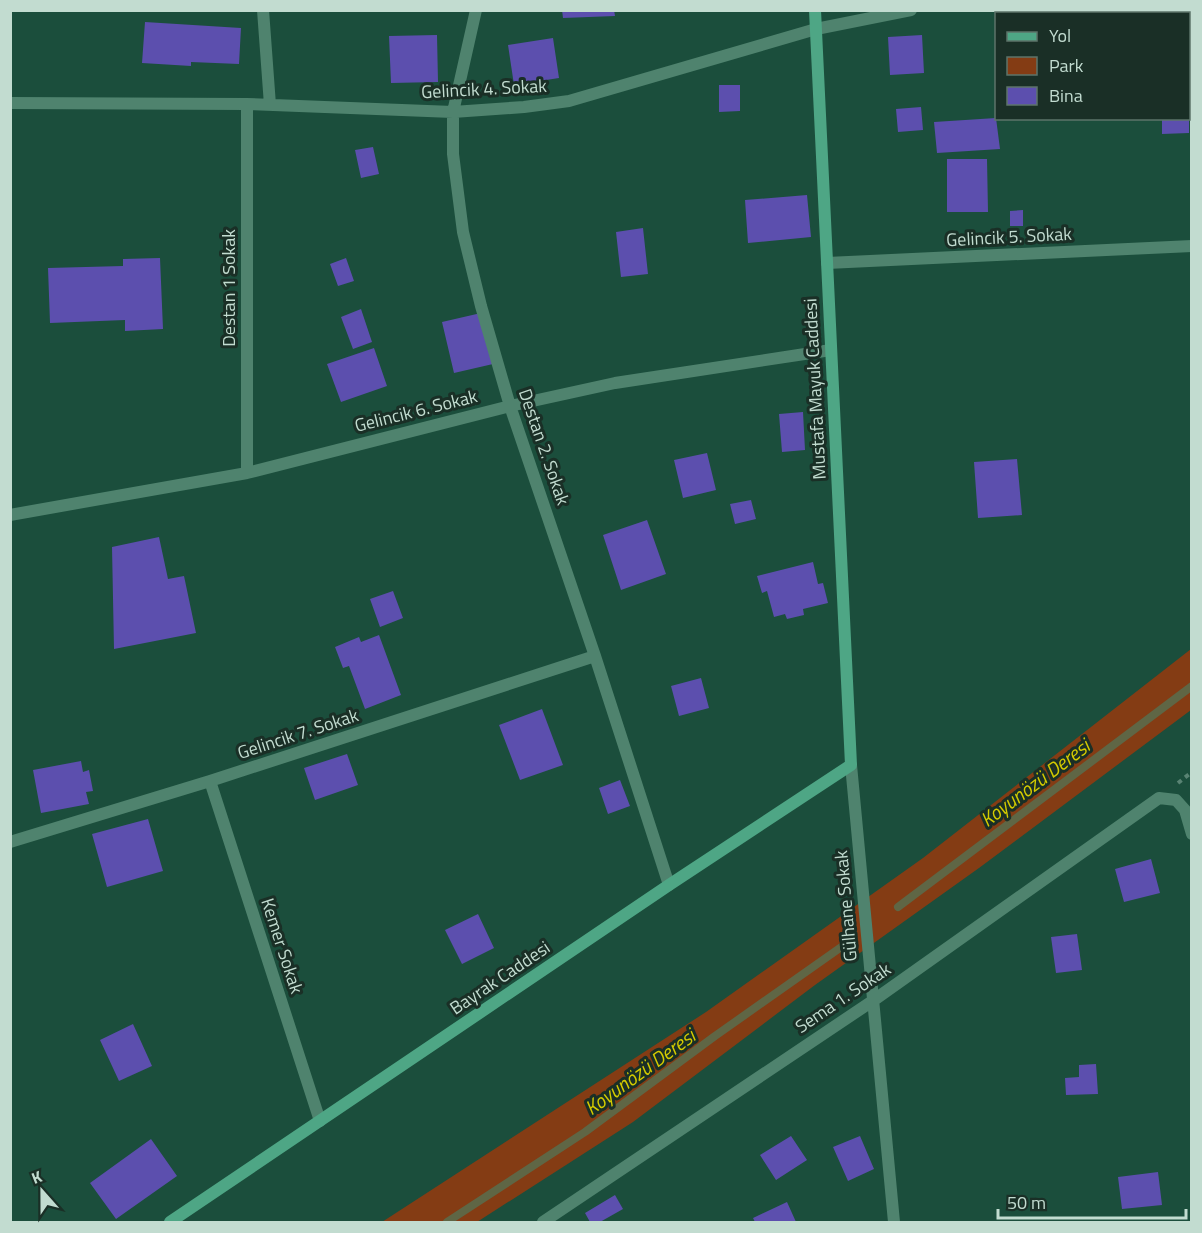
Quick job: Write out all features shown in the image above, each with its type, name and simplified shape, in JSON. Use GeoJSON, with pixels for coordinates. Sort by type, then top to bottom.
{"type":"FeatureCollection","features":[{"type":"Feature","properties":{"kind":"street"},"geometry":{"type":"LineString","coordinates":[[263,10],[270,105]]}},
{"type":"Feature","properties":{"kind":"street","name":"Destan 2. Sokak"},"geometry":{"type":"LineString","coordinates":[[476,10],[453,112],[453,154],[464,232],[481,306],[510,406],[595,656],[669,885]]}},
{"type":"Feature","properties":{"kind":"street","name":"Mustafa Mayuk Caddesi"},"geometry":{"type":"LineString","coordinates":[[815,10],[851,765]]}},
{"type":"Feature","properties":{"kind":"street","name":"Gelincik 4. Sokak"},"geometry":{"type":"LineString","coordinates":[[10,103],[247,104],[453,112],[524,107],[569,101],[816,29],[911,10]]}},
{"type":"Feature","properties":{"kind":"street","name":"Destan 1 Sokak"},"geometry":{"type":"LineString","coordinates":[[247,104],[247,473]]}},
{"type":"Feature","properties":{"kind":"street","name":"Gelincik 5. Sokak"},"geometry":{"type":"LineString","coordinates":[[827,263],[1191,246]]}},
{"type":"Feature","properties":{"kind":"street","name":"Gelincik 6. Sokak"},"geometry":{"type":"LineString","coordinates":[[10,515],[247,473],[510,406],[615,383],[831,350]]}},
{"type":"Feature","properties":{"kind":"street","name":"Gelincik 7. Sokak"},"geometry":{"type":"LineString","coordinates":[[10,842],[210,782],[595,656]]}},
{"type":"Feature","properties":{"kind":"street","name":"Bayrak Caddesi"},"geometry":{"type":"LineString","coordinates":[[170,1222],[851,765]]}},
{"type":"Feature","properties":{"kind":"street","name":"Gülhane Sokak"},"geometry":{"type":"LineString","coordinates":[[851,765],[894,1222]]}},
{"type":"Feature","properties":{"kind":"street","name":"Kemer Sokak"},"geometry":{"type":"LineString","coordinates":[[210,782],[320,1121]]}},
{"type":"Feature","properties":{"kind":"street","name":"Sema 1. Sokak"},"geometry":{"type":"LineString","coordinates":[[543,1222],[874,1000],[1159,798],[1176,800],[1185,810],[1191,834]]}},
{"type":"Feature","properties":{"kind":"green space"},"geometry":{"type":"Polygon","coordinates":[[[1191,649],[1191,710],[979,868],[815,985],[633,1122],[477,1222],[382,1222],[706,1012],[923,858],[1191,649]]]}},
{"type":"Feature","properties":{"kind":"building"},"geometry":{"type":"Polygon","coordinates":[[[562,10],[614,10],[615,16],[563,18],[562,10]]]}},
{"type":"Feature","properties":{"kind":"building"},"geometry":{"type":"Polygon","coordinates":[[[145,22],[241,28],[239,64],[191,62],[191,66],[142,63],[145,22]]]}},
{"type":"Feature","properties":{"kind":"building"},"geometry":{"type":"Polygon","coordinates":[[[437,35],[438,82],[391,83],[389,36],[437,35]]]}},
{"type":"Feature","properties":{"kind":"building"},"geometry":{"type":"Polygon","coordinates":[[[922,35],[924,73],[890,75],[888,37],[922,35]]]}},
{"type":"Feature","properties":{"kind":"building"},"geometry":{"type":"Polygon","coordinates":[[[553,38],[559,78],[514,85],[508,45],[553,38]]]}},
{"type":"Feature","properties":{"kind":"building"},"geometry":{"type":"Polygon","coordinates":[[[719,85],[740,85],[740,111],[719,112],[719,85]]]}},
{"type":"Feature","properties":{"kind":"building"},"geometry":{"type":"Polygon","coordinates":[[[921,107],[923,130],[898,132],[896,109],[921,107]]]}},
{"type":"Feature","properties":{"kind":"building"},"geometry":{"type":"Polygon","coordinates":[[[995,118],[1000,149],[937,153],[934,122],[995,118]]]}},
{"type":"Feature","properties":{"kind":"building"},"geometry":{"type":"Polygon","coordinates":[[[1162,120],[1189,120],[1189,133],[1162,134],[1162,120]]]}},
{"type":"Feature","properties":{"kind":"building"},"geometry":{"type":"Polygon","coordinates":[[[373,147],[379,174],[361,178],[355,150],[373,147]]]}},
{"type":"Feature","properties":{"kind":"building"},"geometry":{"type":"Polygon","coordinates":[[[947,159],[987,159],[988,212],[947,212],[947,159]]]}},
{"type":"Feature","properties":{"kind":"building"},"geometry":{"type":"Polygon","coordinates":[[[807,195],[811,237],[748,243],[745,200],[807,195]]]}},
{"type":"Feature","properties":{"kind":"building"},"geometry":{"type":"Polygon","coordinates":[[[1023,210],[1023,226],[1010,226],[1010,211],[1023,210]]]}},
{"type":"Feature","properties":{"kind":"building"},"geometry":{"type":"Polygon","coordinates":[[[643,228],[648,274],[621,277],[616,232],[643,228]]]}},
{"type":"Feature","properties":{"kind":"building"},"geometry":{"type":"Polygon","coordinates":[[[160,258],[163,329],[125,331],[125,320],[50,323],[48,268],[123,266],[123,259],[160,258]]]}},
{"type":"Feature","properties":{"kind":"building"},"geometry":{"type":"Polygon","coordinates":[[[346,258],[354,281],[338,286],[330,264],[346,258]]]}},
{"type":"Feature","properties":{"kind":"building"},"geometry":{"type":"Polygon","coordinates":[[[361,309],[372,342],[353,349],[341,317],[361,309]]]}},
{"type":"Feature","properties":{"kind":"building"},"geometry":{"type":"Polygon","coordinates":[[[481,313],[493,364],[454,373],[442,322],[481,313]]]}},
{"type":"Feature","properties":{"kind":"building"},"geometry":{"type":"Polygon","coordinates":[[[374,348],[387,386],[341,402],[327,364],[374,348]]]}},
{"type":"Feature","properties":{"kind":"building"},"geometry":{"type":"Polygon","coordinates":[[[803,412],[805,450],[782,452],[779,414],[803,412]]]}},
{"type":"Feature","properties":{"kind":"building"},"geometry":{"type":"Polygon","coordinates":[[[707,453],[716,490],[683,498],[674,460],[707,453]]]}},
{"type":"Feature","properties":{"kind":"building"},"geometry":{"type":"Polygon","coordinates":[[[1017,459],[1022,515],[978,518],[974,462],[1017,459]]]}},
{"type":"Feature","properties":{"kind":"building"},"geometry":{"type":"Polygon","coordinates":[[[751,500],[756,519],[735,524],[730,504],[751,500]]]}},
{"type":"Feature","properties":{"kind":"building"},"geometry":{"type":"Polygon","coordinates":[[[647,520],[666,574],[621,590],[603,535],[647,520]]]}},
{"type":"Feature","properties":{"kind":"building"},"geometry":{"type":"Polygon","coordinates":[[[159,537],[168,579],[184,576],[196,633],[114,649],[112,547],[159,537]]]}},
{"type":"Feature","properties":{"kind":"building"},"geometry":{"type":"Polygon","coordinates":[[[813,562],[818,584],[823,583],[828,603],[803,609],[804,615],[787,619],[785,614],[774,617],[767,591],[762,593],[757,576],[813,562]]]}},
{"type":"Feature","properties":{"kind":"building"},"geometry":{"type":"Polygon","coordinates":[[[393,591],[403,618],[380,627],[370,599],[393,591]]]}},
{"type":"Feature","properties":{"kind":"building"},"geometry":{"type":"Polygon","coordinates":[[[379,635],[401,695],[365,709],[349,666],[343,668],[335,647],[359,637],[361,642],[379,635]]]}},
{"type":"Feature","properties":{"kind":"building"},"geometry":{"type":"Polygon","coordinates":[[[701,678],[709,708],[679,716],[671,686],[701,678]]]}},
{"type":"Feature","properties":{"kind":"building"},"geometry":{"type":"Polygon","coordinates":[[[542,709],[563,765],[520,780],[499,725],[542,709]]]}},
{"type":"Feature","properties":{"kind":"building"},"geometry":{"type":"Polygon","coordinates":[[[347,754],[358,785],[315,800],[304,768],[347,754]]]}},
{"type":"Feature","properties":{"kind":"building"},"geometry":{"type":"Polygon","coordinates":[[[81,761],[83,772],[89,770],[93,791],[86,792],[89,804],[41,813],[33,770],[81,761]]]}},
{"type":"Feature","properties":{"kind":"building"},"geometry":{"type":"Polygon","coordinates":[[[620,780],[630,806],[608,814],[599,788],[620,780]]]}},
{"type":"Feature","properties":{"kind":"building"},"geometry":{"type":"Polygon","coordinates":[[[148,819],[163,871],[107,887],[92,834],[148,819]]]}},
{"type":"Feature","properties":{"kind":"building"},"geometry":{"type":"Polygon","coordinates":[[[1151,859],[1160,893],[1124,902],[1115,869],[1151,859]]]}},
{"type":"Feature","properties":{"kind":"building"},"geometry":{"type":"Polygon","coordinates":[[[478,914],[494,948],[462,964],[445,930],[478,914]]]}},
{"type":"Feature","properties":{"kind":"building"},"geometry":{"type":"Polygon","coordinates":[[[1077,934],[1082,970],[1056,973],[1051,937],[1077,934]]]}},
{"type":"Feature","properties":{"kind":"building"},"geometry":{"type":"Polygon","coordinates":[[[133,1024],[152,1066],[119,1081],[100,1040],[133,1024]]]}},
{"type":"Feature","properties":{"kind":"building"},"geometry":{"type":"Polygon","coordinates":[[[1096,1064],[1098,1094],[1066,1095],[1065,1078],[1079,1077],[1079,1065],[1096,1064]]]}},
{"type":"Feature","properties":{"kind":"building"},"geometry":{"type":"Polygon","coordinates":[[[791,1136],[807,1160],[776,1180],[760,1155],[791,1136]]]}},
{"type":"Feature","properties":{"kind":"building"},"geometry":{"type":"Polygon","coordinates":[[[860,1136],[874,1169],[848,1181],[833,1147],[860,1136]]]}},
{"type":"Feature","properties":{"kind":"building"},"geometry":{"type":"Polygon","coordinates":[[[151,1139],[177,1176],[116,1219],[90,1183],[151,1139]]]}},
{"type":"Feature","properties":{"kind":"building"},"geometry":{"type":"Polygon","coordinates":[[[1158,1172],[1162,1205],[1122,1209],[1118,1177],[1158,1172]]]}},
{"type":"Feature","properties":{"kind":"building"},"geometry":{"type":"Polygon","coordinates":[[[615,1195],[623,1209],[600,1222],[590,1222],[585,1213],[615,1195]]]}},
{"type":"Feature","properties":{"kind":"building"},"geometry":{"type":"Polygon","coordinates":[[[787,1202],[796,1222],[755,1222],[753,1218],[787,1202]]]}},
{"type":"Feature","properties":{"kind":"waterway","name":"Koyunözü Deresi"},"geometry":{"type":"LineString","coordinates":[[898,907],[1192,686]]}},
{"type":"Feature","properties":{"kind":"waterway","name":"Koyunözü Deresi"},"geometry":{"type":"LineString","coordinates":[[447,1222],[585,1132],[715,1036],[847,943]]}}]}
